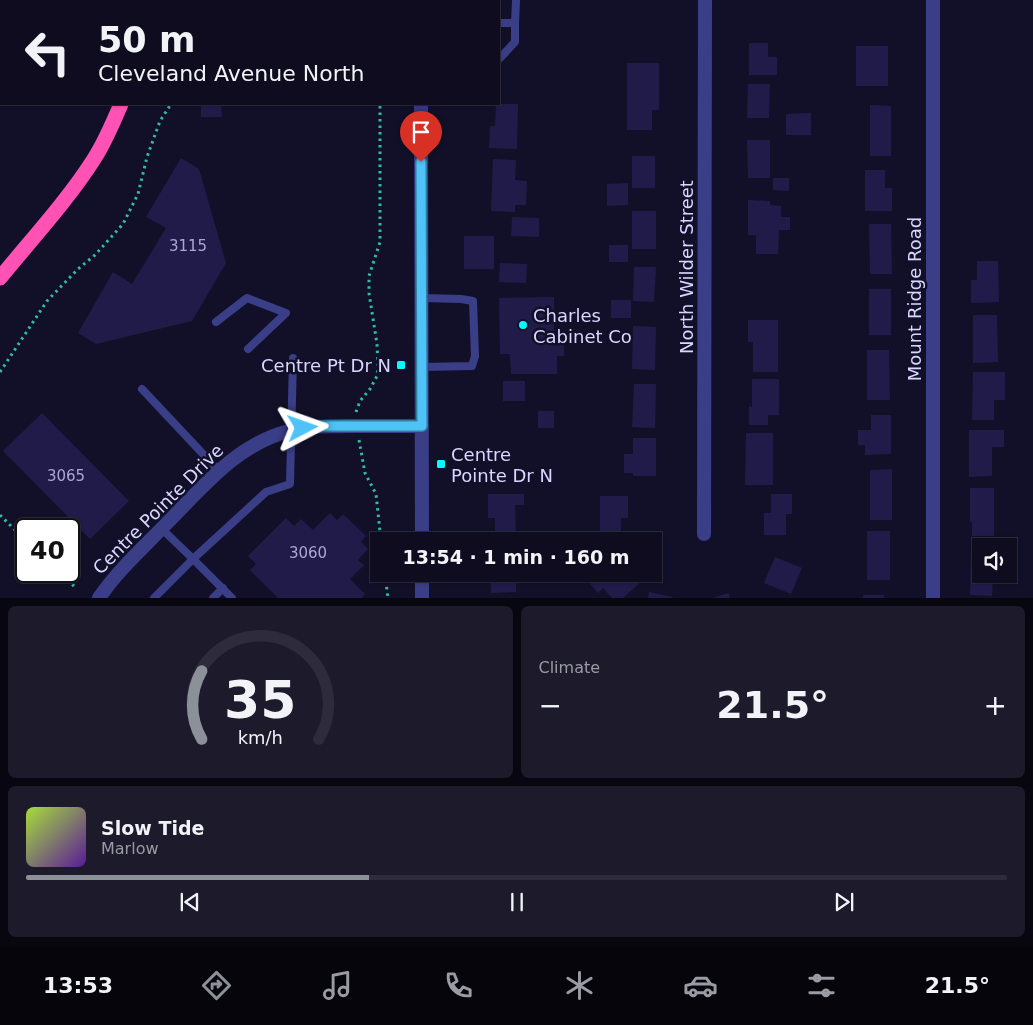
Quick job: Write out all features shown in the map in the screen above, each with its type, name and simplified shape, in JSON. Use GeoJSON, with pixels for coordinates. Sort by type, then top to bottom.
{"type":"FeatureCollection","features":[{"type":"Feature","properties":{"kind":"highway"},"geometry":{"type":"LineString","coordinates":[[0,278],[94,160],[110,131],[121,105]]}},
{"type":"Feature","properties":{"kind":"street","name":"North Wilder Street"},"geometry":{"type":"LineString","coordinates":[[704,534],[705,0]]}},
{"type":"Feature","properties":{"kind":"street","name":"Mount Ridge Road"},"geometry":{"type":"LineString","coordinates":[[933,0],[933,598]]}},
{"type":"Feature","properties":{"kind":"street"},"geometry":{"type":"LineString","coordinates":[[421,105],[422,532]]}},
{"type":"Feature","properties":{"kind":"street","name":"Centre Pointe Drive"},"geometry":{"type":"LineString","coordinates":[[99,598],[125,566],[219,471],[238,455],[257,443],[290,430],[325,426],[422,426]]}},
{"type":"Feature","properties":{"kind":"street"},"geometry":{"type":"LineString","coordinates":[[422,582],[422,598]]}},
{"type":"Feature","properties":{"kind":"lane"},"geometry":{"type":"LineString","coordinates":[[500,58],[515,42],[516,0]]}},
{"type":"Feature","properties":{"kind":"lane"},"geometry":{"type":"LineString","coordinates":[[500,23],[515,23]]}},
{"type":"Feature","properties":{"kind":"lane"},"geometry":{"type":"LineString","coordinates":[[216,322],[247,298],[286,313],[248,349]]}},
{"type":"Feature","properties":{"kind":"lane"},"geometry":{"type":"LineString","coordinates":[[422,298],[473,301],[475,356],[472,366],[422,367]]}},
{"type":"Feature","properties":{"kind":"lane"},"geometry":{"type":"LineString","coordinates":[[154,598],[193,559],[266,492],[290,484],[293,358]]}},
{"type":"Feature","properties":{"kind":"lane"},"geometry":{"type":"LineString","coordinates":[[142,389],[219,471]]}},
{"type":"Feature","properties":{"kind":"lane"},"geometry":{"type":"LineString","coordinates":[[162,529],[232,598]]}},
{"type":"Feature","properties":{"kind":"lane"},"geometry":{"type":"LineString","coordinates":[[213,598],[222,588]]}},
{"type":"Feature","properties":{"kind":"path"},"geometry":{"type":"LineString","coordinates":[[0,372],[47,301],[78,269],[95,255],[122,224],[138,194],[147,157],[160,121],[171,105]]}},
{"type":"Feature","properties":{"kind":"path"},"geometry":{"type":"LineString","coordinates":[[380,105],[380,242],[369,276],[368,294],[377,344],[378,366],[377,376],[370,389],[360,400],[356,410],[365,473],[376,494],[380,532]]}},
{"type":"Feature","properties":{"kind":"path"},"geometry":{"type":"LineString","coordinates":[[0,515],[15,530]]}},
{"type":"Feature","properties":{"kind":"path"},"geometry":{"type":"LineString","coordinates":[[386,582],[388,598]]}},
{"type":"Feature","properties":{"kind":"path"},"geometry":{"type":"LineString","coordinates":[[71,583],[75,587]]}},
{"type":"Feature","properties":{"kind":"building"},"geometry":{"type":"Polygon","coordinates":[[[749,43],[768,43],[768,57],[777,57],[777,75],[749,75],[749,43]]]}},
{"type":"Feature","properties":{"kind":"building"},"geometry":{"type":"Polygon","coordinates":[[[856,46],[888,46],[888,86],[856,86],[856,46]]]}},
{"type":"Feature","properties":{"kind":"building"},"geometry":{"type":"Polygon","coordinates":[[[627,63],[659,63],[659,110],[652,110],[652,130],[627,130],[627,63]]]}},
{"type":"Feature","properties":{"kind":"building"},"geometry":{"type":"Polygon","coordinates":[[[748,84],[770,84],[769,118],[747,118],[748,84]]]}},
{"type":"Feature","properties":{"kind":"building"},"geometry":{"type":"Polygon","coordinates":[[[518,104],[517,149],[489,148],[490,126],[495,126],[496,105],[518,104]]]}},
{"type":"Feature","properties":{"kind":"building"},"geometry":{"type":"Polygon","coordinates":[[[201,105],[221,105],[222,117],[201,117],[201,105]]]}},
{"type":"Feature","properties":{"kind":"building"},"geometry":{"type":"Polygon","coordinates":[[[870,105],[891,106],[891,156],[870,156],[870,105]]]}},
{"type":"Feature","properties":{"kind":"building"},"geometry":{"type":"Polygon","coordinates":[[[811,113],[811,135],[786,135],[786,114],[811,113]]]}},
{"type":"Feature","properties":{"kind":"building"},"geometry":{"type":"Polygon","coordinates":[[[747,140],[770,140],[770,178],[748,178],[747,140]]]}},
{"type":"Feature","properties":{"kind":"building"},"geometry":{"type":"Polygon","coordinates":[[[632,156],[655,156],[655,188],[632,188],[632,156]]]}},
{"type":"Feature","properties":{"kind":"building"},"geometry":{"type":"Polygon","coordinates":[[[181,158],[199,169],[226,263],[192,321],[96,344],[78,333],[113,272],[132,284],[166,228],[146,217],[181,158]]]}},
{"type":"Feature","properties":{"kind":"building"},"geometry":{"type":"Polygon","coordinates":[[[493,159],[516,160],[515,180],[527,181],[526,205],[515,205],[515,212],[491,211],[493,159]]]}},
{"type":"Feature","properties":{"kind":"building"},"geometry":{"type":"Polygon","coordinates":[[[865,170],[885,170],[885,188],[892,188],[892,211],[865,211],[865,170]]]}},
{"type":"Feature","properties":{"kind":"building"},"geometry":{"type":"Polygon","coordinates":[[[773,178],[789,178],[789,191],[773,190],[773,178]]]}},
{"type":"Feature","properties":{"kind":"building"},"geometry":{"type":"Polygon","coordinates":[[[628,183],[628,205],[607,206],[607,184],[628,183]]]}},
{"type":"Feature","properties":{"kind":"building"},"geometry":{"type":"Polygon","coordinates":[[[748,200],[770,201],[770,205],[781,206],[781,217],[790,217],[790,230],[779,230],[778,254],[756,254],[756,235],[748,235],[748,200]]]}},
{"type":"Feature","properties":{"kind":"building"},"geometry":{"type":"Polygon","coordinates":[[[632,211],[656,211],[656,249],[632,249],[632,211]]]}},
{"type":"Feature","properties":{"kind":"building"},"geometry":{"type":"Polygon","coordinates":[[[512,217],[539,218],[539,237],[511,236],[512,217]]]}},
{"type":"Feature","properties":{"kind":"building"},"geometry":{"type":"Polygon","coordinates":[[[869,224],[891,224],[892,274],[870,274],[869,224]]]}},
{"type":"Feature","properties":{"kind":"building"},"geometry":{"type":"Polygon","coordinates":[[[464,236],[494,236],[494,269],[464,269],[464,236]]]}},
{"type":"Feature","properties":{"kind":"building"},"geometry":{"type":"Polygon","coordinates":[[[609,245],[628,245],[628,262],[609,262],[609,245]]]}},
{"type":"Feature","properties":{"kind":"building"},"geometry":{"type":"Polygon","coordinates":[[[977,261],[998,261],[999,302],[971,303],[971,280],[977,280],[977,261]]]}},
{"type":"Feature","properties":{"kind":"building"},"geometry":{"type":"Polygon","coordinates":[[[500,263],[527,264],[526,283],[499,282],[500,263]]]}},
{"type":"Feature","properties":{"kind":"building"},"geometry":{"type":"Polygon","coordinates":[[[634,267],[656,267],[654,302],[633,301],[634,267]]]}},
{"type":"Feature","properties":{"kind":"building"},"geometry":{"type":"Polygon","coordinates":[[[869,289],[891,289],[891,335],[869,335],[869,289]]]}},
{"type":"Feature","properties":{"kind":"building"},"geometry":{"type":"Polygon","coordinates":[[[554,297],[554,335],[564,335],[564,356],[557,356],[557,374],[511,374],[510,354],[500,354],[499,298],[554,297]]]}},
{"type":"Feature","properties":{"kind":"building"},"geometry":{"type":"Polygon","coordinates":[[[611,300],[631,300],[631,318],[611,318],[611,300]]]}},
{"type":"Feature","properties":{"kind":"building"},"geometry":{"type":"Polygon","coordinates":[[[973,315],[997,315],[998,362],[973,363],[973,315]]]}},
{"type":"Feature","properties":{"kind":"building"},"geometry":{"type":"Polygon","coordinates":[[[748,320],[778,320],[778,372],[753,372],[753,342],[748,342],[748,320]]]}},
{"type":"Feature","properties":{"kind":"building"},"geometry":{"type":"Polygon","coordinates":[[[633,326],[656,327],[655,370],[632,369],[633,326]]]}},
{"type":"Feature","properties":{"kind":"building"},"geometry":{"type":"Polygon","coordinates":[[[867,350],[889,350],[890,400],[867,400],[867,350]]]}},
{"type":"Feature","properties":{"kind":"building"},"geometry":{"type":"Polygon","coordinates":[[[973,372],[1005,372],[1005,400],[994,400],[994,420],[972,420],[973,372]]]}},
{"type":"Feature","properties":{"kind":"building"},"geometry":{"type":"Polygon","coordinates":[[[752,379],[779,379],[779,415],[768,415],[768,425],[749,425],[749,406],[752,407],[752,379]]]}},
{"type":"Feature","properties":{"kind":"building"},"geometry":{"type":"Polygon","coordinates":[[[503,381],[525,381],[525,401],[503,401],[503,381]]]}},
{"type":"Feature","properties":{"kind":"building"},"geometry":{"type":"Polygon","coordinates":[[[634,384],[656,384],[655,428],[632,427],[634,384]]]}},
{"type":"Feature","properties":{"kind":"building"},"geometry":{"type":"Polygon","coordinates":[[[538,411],[554,411],[554,428],[538,428],[538,411]]]}},
{"type":"Feature","properties":{"kind":"building"},"geometry":{"type":"Polygon","coordinates":[[[42,413],[129,501],[90,539],[80,529],[80,518],[69,518],[3,451],[42,413]]]}},
{"type":"Feature","properties":{"kind":"building"},"geometry":{"type":"Polygon","coordinates":[[[871,415],[891,415],[891,454],[865,455],[865,445],[858,445],[858,430],[871,430],[871,415]]]}},
{"type":"Feature","properties":{"kind":"building"},"geometry":{"type":"Polygon","coordinates":[[[969,430],[1004,430],[1004,447],[992,447],[992,476],[969,477],[969,430]]]}},
{"type":"Feature","properties":{"kind":"building"},"geometry":{"type":"Polygon","coordinates":[[[746,433],[773,433],[773,485],[745,485],[746,433]]]}},
{"type":"Feature","properties":{"kind":"building"},"geometry":{"type":"Polygon","coordinates":[[[633,438],[656,438],[656,476],[633,476],[633,473],[624,473],[624,454],[633,454],[633,438]]]}},
{"type":"Feature","properties":{"kind":"building"},"geometry":{"type":"Polygon","coordinates":[[[892,469],[892,520],[870,520],[870,470],[892,469]]]}},
{"type":"Feature","properties":{"kind":"building"},"geometry":{"type":"Polygon","coordinates":[[[970,488],[994,488],[994,536],[972,536],[970,488]]]}},
{"type":"Feature","properties":{"kind":"building"},"geometry":{"type":"Polygon","coordinates":[[[488,494],[524,494],[524,505],[515,505],[516,532],[495,532],[495,518],[488,518],[488,494]]]}},
{"type":"Feature","properties":{"kind":"building"},"geometry":{"type":"Polygon","coordinates":[[[771,494],[792,494],[792,514],[786,514],[786,535],[764,535],[764,513],[771,513],[771,494]]]}},
{"type":"Feature","properties":{"kind":"building"},"geometry":{"type":"Polygon","coordinates":[[[600,496],[628,496],[628,518],[621,518],[621,532],[600,532],[600,496]]]}},
{"type":"Feature","properties":{"kind":"building"},"geometry":{"type":"Polygon","coordinates":[[[330,513],[337,520],[343,514],[366,536],[361,542],[368,549],[358,560],[364,565],[350,579],[365,594],[362,598],[278,598],[250,570],[256,564],[248,556],[286,518],[294,526],[301,519],[313,530],[330,513]]]}},
{"type":"Feature","properties":{"kind":"building"},"geometry":{"type":"Polygon","coordinates":[[[867,531],[890,531],[890,580],[867,580],[867,531]]]}},
{"type":"Feature","properties":{"kind":"building"},"geometry":{"type":"Polygon","coordinates":[[[972,546],[972,583],[993,583],[992,596],[970,595],[972,546]]]}},
{"type":"Feature","properties":{"kind":"building"},"geometry":{"type":"Polygon","coordinates":[[[775,557],[802,568],[791,594],[764,583],[775,557]]]}},
{"type":"Feature","properties":{"kind":"building"},"geometry":{"type":"Polygon","coordinates":[[[490,582],[516,582],[516,592],[491,593],[490,582]]]}},
{"type":"Feature","properties":{"kind":"building"},"geometry":{"type":"Polygon","coordinates":[[[593,582],[641,582],[623,598],[612,598],[603,588],[598,593],[590,584],[593,582]]]}},
{"type":"Feature","properties":{"kind":"building"},"geometry":{"type":"Polygon","coordinates":[[[649,592],[673,597],[648,598],[649,592]]]}},
{"type":"Feature","properties":{"kind":"building"},"geometry":{"type":"Polygon","coordinates":[[[729,593],[730,598],[715,598],[715,597],[729,593]]]}},
{"type":"Feature","properties":{"kind":"building"},"geometry":{"type":"Polygon","coordinates":[[[863,595],[884,595],[884,598],[863,598],[863,595]]]}},
{"type":"Feature","properties":{"kind":"place","name":"Charles Cabinet Co"},"geometry":{"type":"Point","coordinates":[523,325]}},
{"type":"Feature","properties":{"kind":"place","name":"Centre Pt Dr N"},"geometry":{"type":"Point","coordinates":[401,365]}},
{"type":"Feature","properties":{"kind":"place","name":"Centre Pointe Dr N"},"geometry":{"type":"Point","coordinates":[441,464]}},
{"type":"Feature","properties":{"kind":"route"},"geometry":{"type":"LineString","coordinates":[[303,428],[325,426],[422,426],[421,162]]}}]}
